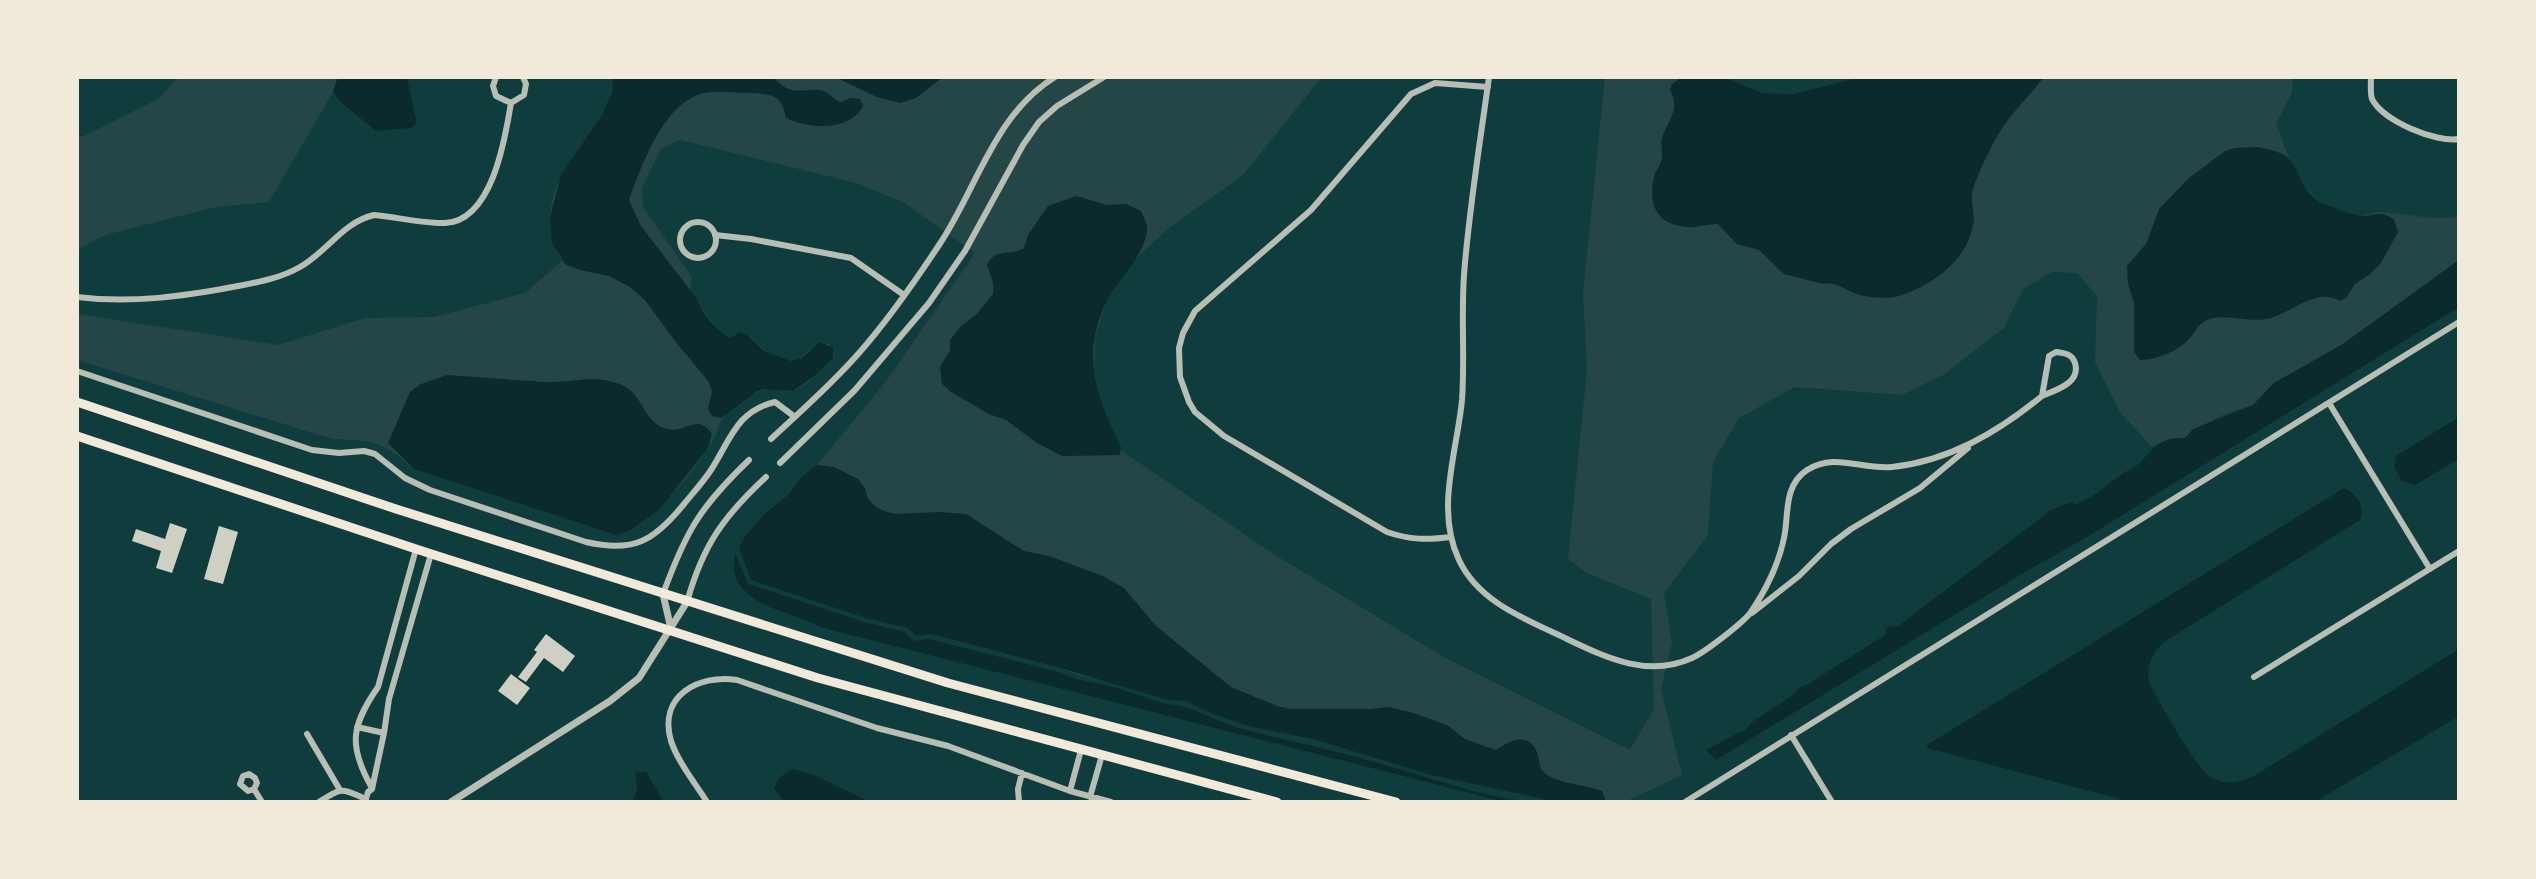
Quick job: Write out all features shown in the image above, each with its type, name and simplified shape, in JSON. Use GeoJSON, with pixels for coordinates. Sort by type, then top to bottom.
{"type":"FeatureCollection","features":[{"type":"Feature","properties":{"kind":"main road"},"geometry":{"type":"LineString","coordinates":[[77,402],[396,509],[948,683],[1396,802]]}},
{"type":"Feature","properties":{"kind":"main road"},"geometry":{"type":"LineString","coordinates":[[77,436],[431,554],[818,678],[1277,802]]}},
{"type":"Feature","properties":{"kind":"street"},"geometry":{"type":"LineString","coordinates":[[496,77],[493,86],[496,96],[510,103],[524,94],[526,84],[523,77]]}},
{"type":"Feature","properties":{"kind":"street"},"geometry":{"type":"LineString","coordinates":[[771,439],[857,355],[942,241],[1006,123],[1033,93],[1055,77]]}},
{"type":"Feature","properties":{"kind":"street"},"geometry":{"type":"LineString","coordinates":[[780,463],[855,390],[929,303],[965,251],[1023,145],[1039,122],[1057,106],[1104,77]]}},
{"type":"Feature","properties":{"kind":"street"},"geometry":{"type":"LineString","coordinates":[[1489,77],[1465,266],[1462,396],[1448,512],[1451,537],[1467,574],[1509,612],[1628,665],[1667,666],[1693,657],[1799,576],[1831,544],[1851,529],[1920,488],[1972,445],[2042,396],[2070,383],[2076,375],[2072,357],[2056,352],[2049,356],[2042,396]]}},
{"type":"Feature","properties":{"kind":"street"},"geometry":{"type":"LineString","coordinates":[[2371,77],[2372,98],[2389,118],[2433,137],[2459,139]]}},
{"type":"Feature","properties":{"kind":"street"},"geometry":{"type":"LineString","coordinates":[[1451,537],[1419,540],[1387,532],[1224,436],[1203,421],[1189,402],[1178,363],[1183,333],[1195,311],[1311,210],[1410,94],[1435,83],[1488,87]]}},
{"type":"Feature","properties":{"kind":"street"},"geometry":{"type":"LineString","coordinates":[[77,297],[132,300],[177,296],[276,277],[302,267],[351,225],[374,215],[443,224],[455,222],[467,216],[480,204],[489,188],[505,135],[510,103]]}},
{"type":"Feature","properties":{"kind":"street"},"geometry":{"type":"LineString","coordinates":[[697,222],[709,225],[715,235],[715,247],[701,258],[685,253],[680,242],[682,230],[697,222]]}},
{"type":"Feature","properties":{"kind":"street"},"geometry":{"type":"LineString","coordinates":[[715,235],[851,258],[904,295]]}},
{"type":"Feature","properties":{"kind":"street"},"geometry":{"type":"LineString","coordinates":[[1685,802],[2459,322]]}},
{"type":"Feature","properties":{"kind":"street"},"geometry":{"type":"LineString","coordinates":[[77,371],[312,450],[339,453],[364,451],[375,454],[405,478],[430,490],[586,541],[613,547],[636,544],[659,531],[710,471],[730,434],[761,405],[775,402],[795,417]]}},
{"type":"Feature","properties":{"kind":"street"},"geometry":{"type":"LineString","coordinates":[[2329,403],[2430,569]]}},
{"type":"Feature","properties":{"kind":"street"},"geometry":{"type":"LineString","coordinates":[[1749,615],[1778,559],[1785,536],[1788,498],[1803,473],[1830,460],[1891,467],[1926,460],[1972,445]]}},
{"type":"Feature","properties":{"kind":"street"},"geometry":{"type":"LineString","coordinates":[[671,629],[663,594],[679,550],[700,513],[719,489],[749,460]]}},
{"type":"Feature","properties":{"kind":"street"},"geometry":{"type":"LineString","coordinates":[[451,802],[613,699],[639,678],[687,602],[699,565],[716,531],[766,477]]}},
{"type":"Feature","properties":{"kind":"street"},"geometry":{"type":"LineString","coordinates":[[372,789],[356,751],[357,727],[368,701],[378,687],[416,549]]}},
{"type":"Feature","properties":{"kind":"street"},"geometry":{"type":"LineString","coordinates":[[2254,677],[2459,551]]}},
{"type":"Feature","properties":{"kind":"street"},"geometry":{"type":"LineString","coordinates":[[307,734],[340,790],[365,801],[372,789],[389,699],[431,554]]}},
{"type":"Feature","properties":{"kind":"street"},"geometry":{"type":"LineString","coordinates":[[381,674],[395,679]]}},
{"type":"Feature","properties":{"kind":"street"},"geometry":{"type":"LineString","coordinates":[[707,802],[676,753],[668,727],[670,713],[676,701],[695,684],[709,679],[737,680],[877,728],[948,746],[1070,791],[1111,802]]}},
{"type":"Feature","properties":{"kind":"street"},"geometry":{"type":"LineString","coordinates":[[357,727],[384,733]]}},
{"type":"Feature","properties":{"kind":"street"},"geometry":{"type":"LineString","coordinates":[[1791,735],[1832,802]]}},
{"type":"Feature","properties":{"kind":"street"},"geometry":{"type":"LineString","coordinates":[[1070,791],[1082,750]]}},
{"type":"Feature","properties":{"kind":"street"},"geometry":{"type":"LineString","coordinates":[[1090,797],[1102,755]]}},
{"type":"Feature","properties":{"kind":"street"},"geometry":{"type":"LineString","coordinates":[[1019,802],[1018,789],[1022,774]]}},
{"type":"Feature","properties":{"kind":"street"},"geometry":{"type":"LineString","coordinates":[[254,789],[262,802]]}},
{"type":"Feature","properties":{"kind":"street"},"geometry":{"type":"LineString","coordinates":[[319,802],[340,790]]}},
{"type":"Feature","properties":{"kind":"shaded area"},"geometry":{"type":"Polygon","coordinates":[[[179,77],[407,77],[417,123],[412,128],[376,131],[346,107],[333,92],[269,202],[216,207],[105,235],[77,250],[77,137],[158,99],[179,77]]]}},
{"type":"Feature","properties":{"kind":"shaded area"},"geometry":{"type":"Polygon","coordinates":[[[338,77],[407,77],[417,123],[412,128],[376,131],[336,96],[333,91],[338,77]]]}},
{"type":"Feature","properties":{"kind":"shaded area"},"geometry":{"type":"Polygon","coordinates":[[[613,77],[1322,77],[1243,175],[1169,228],[1135,259],[1107,300],[1095,339],[1094,371],[1101,401],[1122,451],[1275,555],[1442,656],[1630,750],[1654,709],[1651,599],[1587,573],[1568,559],[1587,370],[1583,293],[1605,77],[1724,77],[1762,93],[1793,94],[1860,77],[2293,77],[2292,92],[2276,124],[2295,171],[2311,193],[2338,209],[2360,215],[2388,212],[2439,218],[2459,216],[2459,260],[2343,344],[2274,383],[2253,405],[2220,416],[2185,438],[2170,438],[2152,447],[2120,412],[2095,362],[2097,296],[2077,273],[2052,272],[2023,289],[2004,328],[1943,375],[1902,395],[1795,387],[1739,418],[1713,462],[1708,535],[1664,593],[1672,642],[1661,689],[1682,775],[1625,802],[1557,802],[1431,775],[1317,740],[1248,726],[1210,713],[1186,701],[1168,700],[1112,681],[1078,675],[939,636],[916,636],[907,628],[866,618],[751,580],[739,548],[743,539],[763,515],[788,495],[802,476],[817,465],[887,380],[975,253],[903,202],[856,183],[680,140],[661,149],[642,188],[643,207],[692,277],[690,290],[712,322],[730,338],[740,332],[747,335],[777,358],[798,360],[820,342],[829,344],[834,353],[833,358],[798,389],[765,390],[734,407],[725,415],[713,440],[682,484],[644,520],[616,535],[414,469],[393,452],[377,444],[332,439],[77,360],[77,314],[278,345],[365,318],[434,317],[525,293],[562,261],[552,232],[551,207],[558,184],[608,101],[613,77]]]}},
{"type":"Feature","properties":{"kind":"shaded area"},"geometry":{"type":"Polygon","coordinates":[[[613,77],[774,77],[788,89],[821,90],[841,102],[851,98],[860,99],[863,106],[848,120],[839,124],[817,126],[786,118],[780,101],[766,94],[715,92],[690,99],[677,109],[656,137],[629,200],[641,226],[697,299],[706,316],[725,335],[730,338],[740,332],[746,334],[764,351],[791,361],[802,358],[820,342],[833,348],[833,358],[793,391],[764,389],[721,418],[712,416],[708,409],[712,392],[709,382],[645,300],[630,287],[609,276],[565,264],[552,242],[550,217],[561,175],[602,115],[612,91],[613,77]]]}},
{"type":"Feature","properties":{"kind":"shaded area"},"geometry":{"type":"Polygon","coordinates":[[[835,77],[943,77],[916,98],[900,103],[877,97],[835,77]]]}},
{"type":"Feature","properties":{"kind":"shaded area"},"geometry":{"type":"Polygon","coordinates":[[[1682,77],[1724,77],[1762,93],[1793,94],[1860,77],[2044,77],[2005,123],[1983,164],[1972,194],[1974,221],[1963,250],[1935,279],[1911,292],[1884,298],[1853,293],[1836,285],[1784,274],[1759,250],[1737,244],[1718,224],[1680,226],[1663,219],[1654,206],[1652,187],[1662,159],[1662,138],[1674,108],[1670,90],[1672,84],[1682,77]]]}},
{"type":"Feature","properties":{"kind":"shaded area"},"geometry":{"type":"Polygon","coordinates":[[[2258,147],[2278,152],[2289,159],[2308,191],[2321,202],[2353,214],[2383,214],[2394,219],[2398,232],[2381,263],[2355,284],[2346,298],[2340,301],[2332,297],[2314,299],[2271,318],[2255,320],[2222,317],[2207,320],[2185,343],[2173,351],[2159,357],[2140,360],[2134,352],[2134,303],[2128,284],[2127,266],[2146,244],[2159,209],[2189,178],[2225,151],[2258,147]]]}},
{"type":"Feature","properties":{"kind":"shaded area"},"geometry":{"type":"Polygon","coordinates":[[[1076,196],[1107,205],[1126,204],[1141,211],[1147,227],[1139,254],[1106,303],[1093,347],[1098,390],[1121,447],[1120,455],[1062,456],[1037,443],[1006,420],[989,414],[951,392],[942,384],[940,367],[950,350],[950,340],[993,294],[993,283],[987,265],[990,259],[1024,248],[1028,235],[1048,206],[1076,196]]]}},
{"type":"Feature","properties":{"kind":"shaded area"},"geometry":{"type":"Polygon","coordinates":[[[2459,260],[2459,307],[2082,540],[1716,760],[1706,750],[1745,731],[1752,722],[1793,695],[1800,687],[1885,635],[1890,626],[1897,627],[2051,510],[2071,502],[2075,505],[2094,495],[2140,463],[2163,442],[2185,438],[2193,429],[2253,405],[2274,383],[2343,344],[2459,260]]]}},
{"type":"Feature","properties":{"kind":"shaded area"},"geometry":{"type":"Polygon","coordinates":[[[447,375],[544,382],[594,379],[614,382],[635,395],[657,425],[672,430],[701,424],[712,434],[708,448],[659,510],[629,531],[616,535],[414,469],[388,443],[410,392],[421,384],[447,375]]]}},
{"type":"Feature","properties":{"kind":"shaded area"},"geometry":{"type":"Polygon","coordinates":[[[2459,417],[2459,459],[2415,485],[2402,481],[2394,467],[2396,456],[2459,417]]]}},
{"type":"Feature","properties":{"kind":"shaded area"},"geometry":{"type":"Polygon","coordinates":[[[817,465],[834,467],[858,479],[865,488],[868,499],[884,511],[895,514],[966,514],[1024,551],[1049,556],[1103,576],[1124,588],[1156,626],[1231,687],[1290,709],[1389,707],[1447,725],[1465,739],[1496,750],[1512,741],[1524,740],[1537,752],[1545,774],[1561,781],[1602,791],[1606,802],[1557,802],[1431,775],[1317,740],[1248,726],[1210,713],[1186,701],[1168,700],[939,636],[916,636],[907,628],[866,618],[751,580],[739,548],[743,539],[763,515],[788,495],[802,476],[817,465]]]}},
{"type":"Feature","properties":{"kind":"shaded area"},"geometry":{"type":"Polygon","coordinates":[[[2344,488],[2352,493],[2361,505],[2360,520],[2164,642],[2151,660],[2149,683],[2197,762],[2212,778],[2223,782],[2254,776],[2459,649],[2459,716],[2315,802],[2132,802],[1927,748],[1927,745],[2344,488]]]}},
{"type":"Feature","properties":{"kind":"shaded area"},"geometry":{"type":"Polygon","coordinates":[[[735,553],[748,584],[864,622],[904,632],[914,641],[937,641],[1062,673],[1186,708],[1246,730],[1355,757],[1470,790],[1531,802],[1505,802],[820,627],[772,608],[749,595],[740,586],[735,575],[735,553]]]}},
{"type":"Feature","properties":{"kind":"shaded area"},"geometry":{"type":"Polygon","coordinates":[[[792,769],[814,775],[870,802],[784,802],[774,788],[780,777],[792,769]]]}},
{"type":"Feature","properties":{"kind":"shaded area"},"geometry":{"type":"Polygon","coordinates":[[[646,772],[664,802],[630,802],[637,792],[635,773],[646,772]]]}},
{"type":"Feature","properties":{"kind":"building"},"geometry":{"type":"Polygon","coordinates":[[[170,523],[187,529],[172,573],[156,568],[161,551],[132,541],[136,529],[165,539],[170,523]]]}},
{"type":"Feature","properties":{"kind":"building"},"geometry":{"type":"Polygon","coordinates":[[[219,526],[238,532],[223,584],[204,579],[219,526]]]}},
{"type":"Feature","properties":{"kind":"building"},"geometry":{"type":"Polygon","coordinates":[[[546,634],[575,656],[563,672],[544,658],[526,682],[518,677],[537,652],[534,650],[546,634]]]}},
{"type":"Feature","properties":{"kind":"building"},"geometry":{"type":"Polygon","coordinates":[[[511,674],[530,688],[517,705],[498,691],[511,674]]]}}]}
